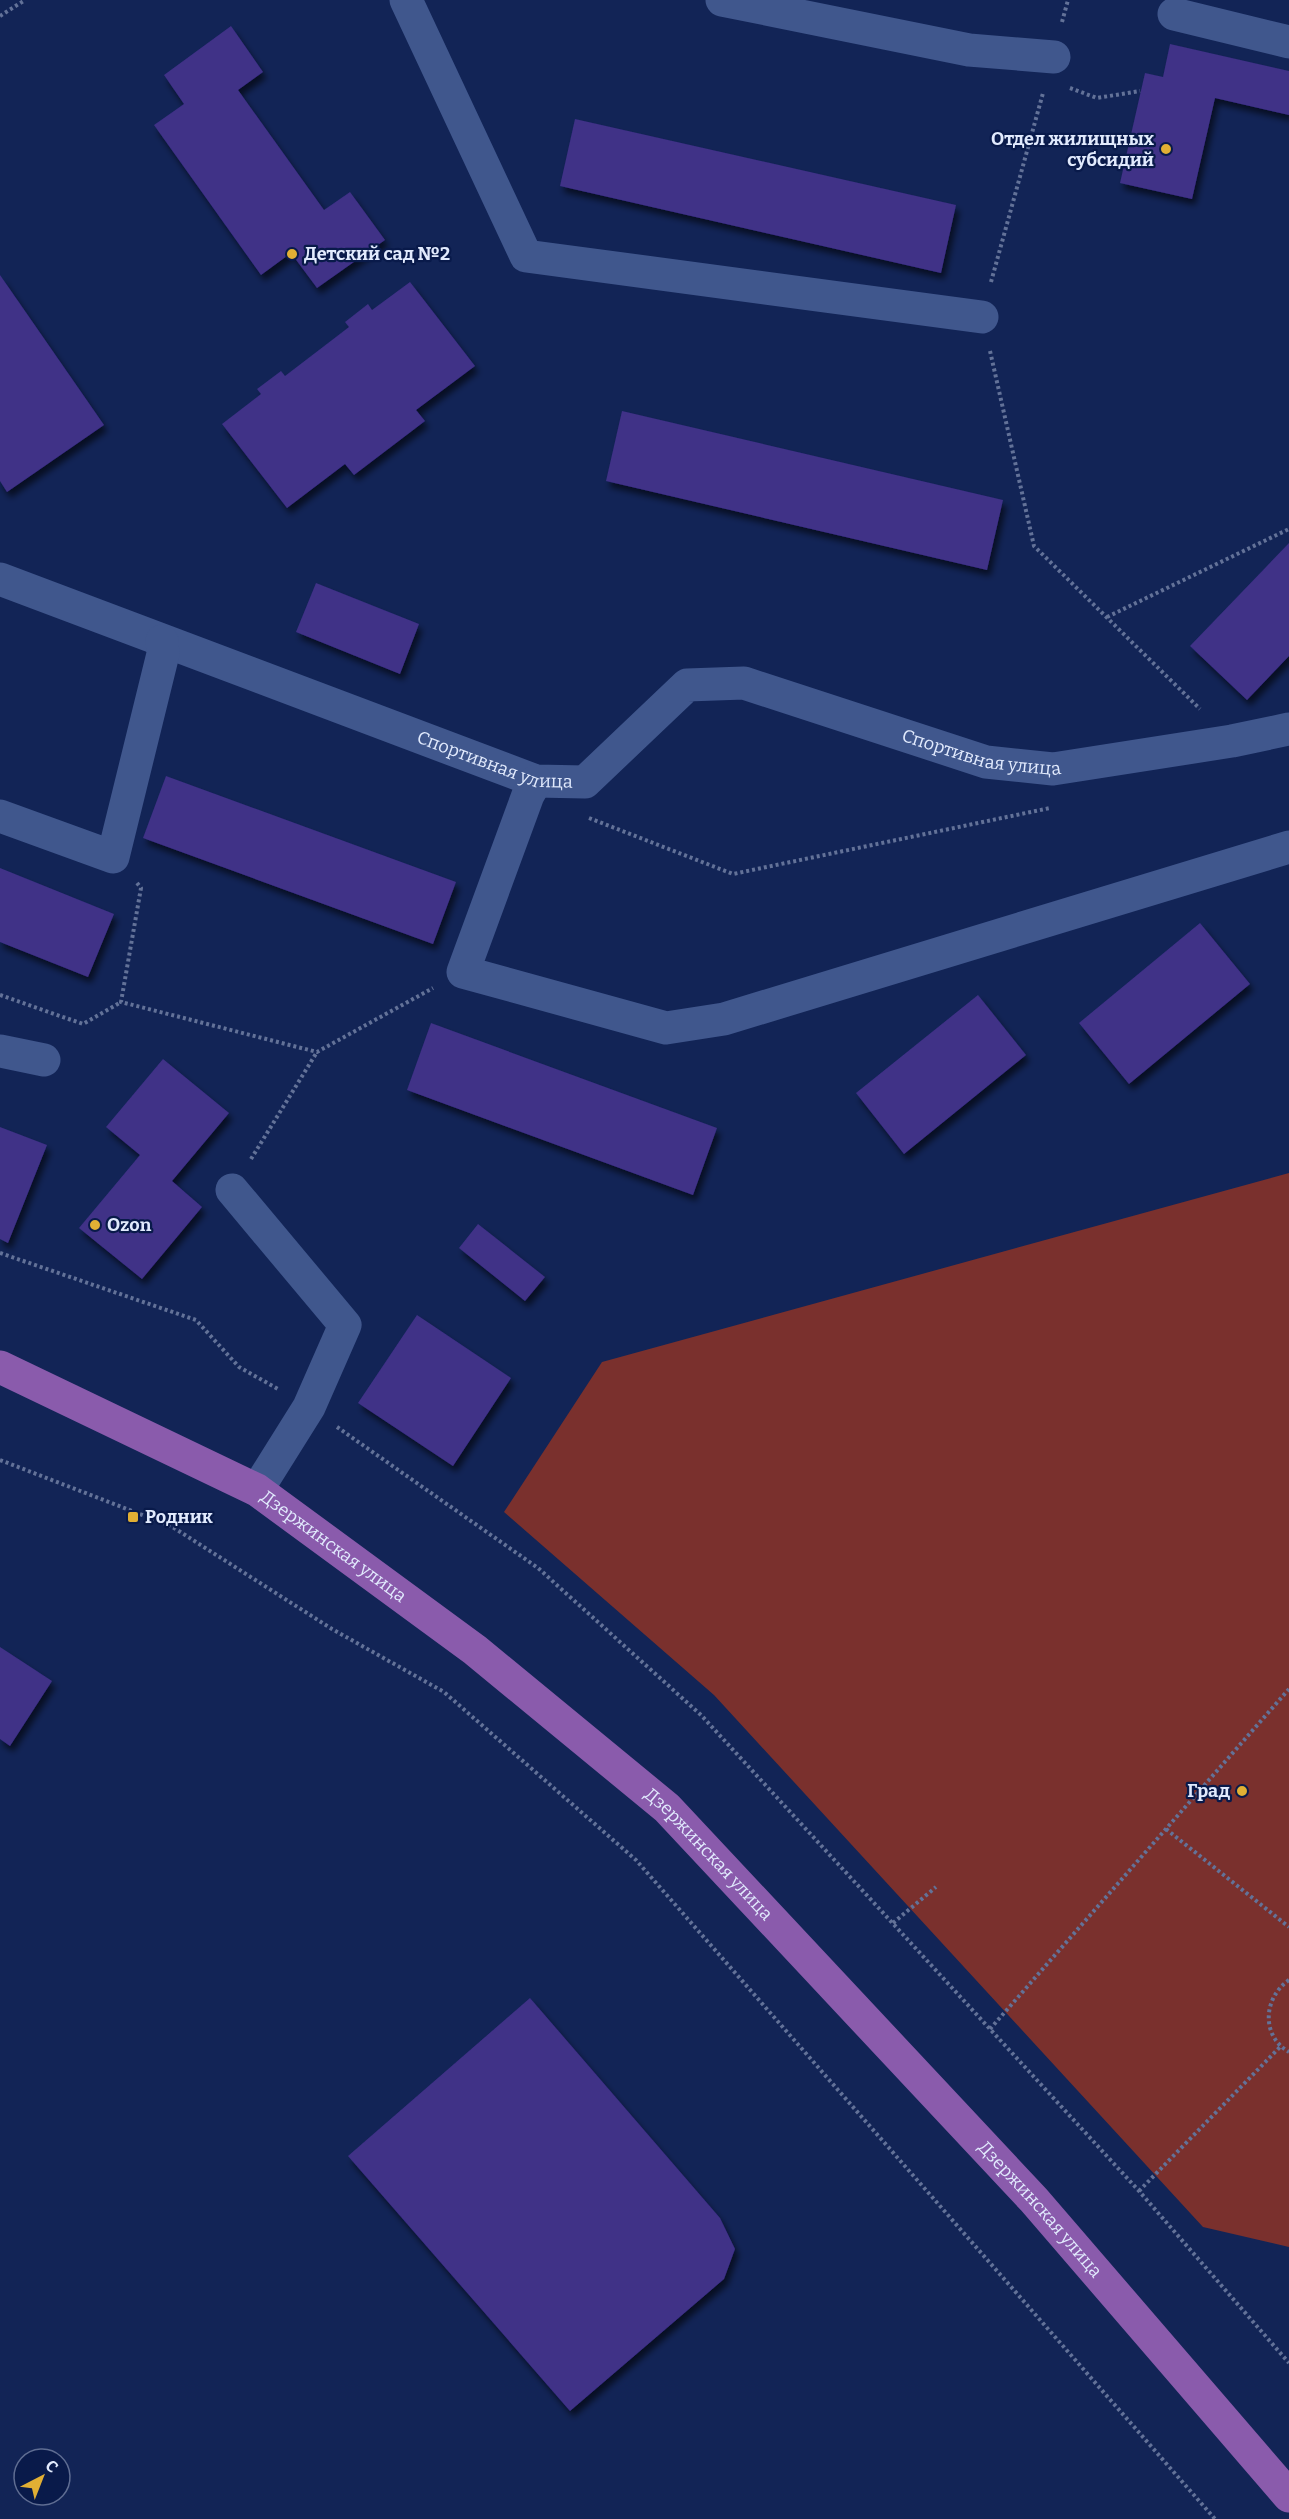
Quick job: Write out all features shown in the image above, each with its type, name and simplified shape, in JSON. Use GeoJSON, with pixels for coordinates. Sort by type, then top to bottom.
{"type":"FeatureCollection","features":[{"type":"Feature","properties":{"kind":"main road","name":"Дзержинская улица"},"geometry":{"type":"LineString","coordinates":[[0,1367],[257,1490],[475,1650],[667,1808],[1034,2200],[1289,2496]]}},
{"type":"Feature","properties":{"kind":"street"},"geometry":{"type":"LineString","coordinates":[[406,0],[526,256],[982,316]]}},
{"type":"Feature","properties":{"kind":"street"},"geometry":{"type":"LineString","coordinates":[[722,0],[1050,68]]}},
{"type":"Feature","properties":{"kind":"street"},"geometry":{"type":"LineString","coordinates":[[1174,14],[1289,42]]}},
{"type":"Feature","properties":{"kind":"street","name":"Спортивная улица"},"geometry":{"type":"LineString","coordinates":[[0,579],[536,781],[585,782],[687,685],[744,683],[987,762],[1053,769],[1232,741],[1289,729]]}},
{"type":"Feature","properties":{"kind":"street"},"geometry":{"type":"LineString","coordinates":[[0,816],[113,857],[163,654],[162,641]]}},
{"type":"Feature","properties":{"kind":"street"},"geometry":{"type":"LineString","coordinates":[[536,781],[528,795],[463,972],[666,1028],[724,1019],[1289,847]]}},
{"type":"Feature","properties":{"kind":"street"},"geometry":{"type":"LineString","coordinates":[[0,1051],[44,1060]]}},
{"type":"Feature","properties":{"kind":"street"},"geometry":{"type":"LineString","coordinates":[[232,1190],[345,1326],[309,1407],[257,1490]]}},
{"type":"Feature","properties":{"kind":"path"},"geometry":{"type":"LineString","coordinates":[[0,16],[24,0]]}},
{"type":"Feature","properties":{"kind":"path"},"geometry":{"type":"LineString","coordinates":[[1068,0],[982,316],[1034,546],[1232,741]]}},
{"type":"Feature","properties":{"kind":"path"},"geometry":{"type":"LineString","coordinates":[[1050,68],[1097,98],[1140,91]]}},
{"type":"Feature","properties":{"kind":"path"},"geometry":{"type":"LineString","coordinates":[[1107,617],[1289,529]]}},
{"type":"Feature","properties":{"kind":"path"},"geometry":{"type":"LineString","coordinates":[[113,857],[141,888],[121,1002]]}},
{"type":"Feature","properties":{"kind":"path"},"geometry":{"type":"LineString","coordinates":[[232,1190],[317,1052],[463,972]]}},
{"type":"Feature","properties":{"kind":"path"},"geometry":{"type":"LineString","coordinates":[[0,995],[83,1024],[121,1002],[317,1052]]}},
{"type":"Feature","properties":{"kind":"path"},"geometry":{"type":"LineString","coordinates":[[0,1253],[196,1320],[239,1367],[309,1407],[538,1568],[701,1715],[1139,2191],[1289,2363]]}},
{"type":"Feature","properties":{"kind":"path"},"geometry":{"type":"LineString","coordinates":[[0,1460],[171,1526],[332,1629],[444,1692],[488,1730],[636,1860],[1215,2519]]}},
{"type":"Feature","properties":{"kind":"path"},"geometry":{"type":"LineString","coordinates":[[990,2029],[1289,1689]]}},
{"type":"Feature","properties":{"kind":"path"},"geometry":{"type":"LineString","coordinates":[[1166,1829],[1289,1927]]}},
{"type":"Feature","properties":{"kind":"path"},"geometry":{"type":"LineString","coordinates":[[893,1923],[936,1887]]}},
{"type":"Feature","properties":{"kind":"path"},"geometry":{"type":"LineString","coordinates":[[1289,1980],[1280,1986],[1271,2000],[1268,2015],[1271,2034],[1280,2046],[1289,2052]]}},
{"type":"Feature","properties":{"kind":"path"},"geometry":{"type":"LineString","coordinates":[[1139,2191],[1280,2046]]}},
{"type":"Feature","properties":{"kind":"shaded area"},"geometry":{"type":"Polygon","coordinates":[[[1289,1173],[1289,2247],[1203,2227],[714,1695],[504,1512],[602,1362],[1289,1173]]]}},
{"type":"Feature","properties":{"kind":"building"},"geometry":{"type":"Polygon","coordinates":[[[231,26],[263,72],[238,90],[324,210],[350,192],[385,240],[317,288],[291,253],[261,275],[154,125],[184,104],[164,75],[231,26]]]}},
{"type":"Feature","properties":{"kind":"building","name":"Отдел жилищных субсидий"},"geometry":{"type":"Polygon","coordinates":[[[1170,44],[1289,71],[1289,115],[1215,98],[1192,199],[1120,183],[1145,73],[1163,77],[1170,44]]]}},
{"type":"Feature","properties":{"kind":"building"},"geometry":{"type":"Polygon","coordinates":[[[575,119],[956,205],[941,273],[560,186],[575,119]]]}},
{"type":"Feature","properties":{"kind":"building"},"geometry":{"type":"Polygon","coordinates":[[[0,275],[104,425],[7,492],[0,481],[0,275]]]}},
{"type":"Feature","properties":{"kind":"building"},"geometry":{"type":"Polygon","coordinates":[[[410,282],[475,366],[416,410],[425,421],[354,475],[345,464],[287,508],[222,424],[261,394],[257,389],[281,371],[285,376],[349,327],[345,322],[368,304],[372,310],[410,282]]]}},
{"type":"Feature","properties":{"kind":"building"},"geometry":{"type":"Polygon","coordinates":[[[622,411],[1003,500],[987,570],[606,481],[622,411]]]}},
{"type":"Feature","properties":{"kind":"building"},"geometry":{"type":"Polygon","coordinates":[[[1289,543],[1289,656],[1247,700],[1190,646],[1289,543]]]}},
{"type":"Feature","properties":{"kind":"building"},"geometry":{"type":"Polygon","coordinates":[[[316,583],[419,624],[400,674],[296,632],[316,583]]]}},
{"type":"Feature","properties":{"kind":"building"},"geometry":{"type":"Polygon","coordinates":[[[166,776],[456,882],[433,944],[143,838],[166,776]]]}},
{"type":"Feature","properties":{"kind":"building"},"geometry":{"type":"Polygon","coordinates":[[[0,868],[114,914],[88,977],[0,942],[0,868]]]}},
{"type":"Feature","properties":{"kind":"building"},"geometry":{"type":"Polygon","coordinates":[[[1200,923],[1250,984],[1129,1084],[1079,1023],[1200,923]]]}},
{"type":"Feature","properties":{"kind":"building"},"geometry":{"type":"Polygon","coordinates":[[[978,995],[1026,1055],[904,1154],[856,1093],[978,995]]]}},
{"type":"Feature","properties":{"kind":"building"},"geometry":{"type":"Polygon","coordinates":[[[431,1023],[717,1128],[693,1195],[407,1090],[431,1023]]]}},
{"type":"Feature","properties":{"kind":"building"},"geometry":{"type":"Polygon","coordinates":[[[163,1059],[229,1113],[172,1181],[202,1207],[142,1279],[79,1228],[140,1155],[106,1127],[163,1059]]]}},
{"type":"Feature","properties":{"kind":"building"},"geometry":{"type":"Polygon","coordinates":[[[0,1127],[47,1145],[8,1243],[0,1239],[0,1127]]]}},
{"type":"Feature","properties":{"kind":"building"},"geometry":{"type":"Polygon","coordinates":[[[478,1224],[545,1277],[525,1301],[459,1248],[478,1224]]]}},
{"type":"Feature","properties":{"kind":"building"},"geometry":{"type":"Polygon","coordinates":[[[417,1315],[511,1378],[453,1466],[358,1403],[417,1315]]]}},
{"type":"Feature","properties":{"kind":"building"},"geometry":{"type":"Polygon","coordinates":[[[0,1647],[52,1681],[10,1746],[0,1739],[0,1647]]]}},
{"type":"Feature","properties":{"kind":"building"},"geometry":{"type":"Polygon","coordinates":[[[530,1998],[720,2218],[735,2249],[724,2279],[570,2411],[348,2156],[530,1998]]]}},
{"type":"Feature","properties":{"kind":"place","name":"Отдел жилищных субсидий"},"geometry":{"type":"Point","coordinates":[1166,149]}},
{"type":"Feature","properties":{"kind":"place","name":"Детский сад №2"},"geometry":{"type":"Point","coordinates":[292,254]}},
{"type":"Feature","properties":{"kind":"place","name":"Ozon"},"geometry":{"type":"Point","coordinates":[95,1225]}},
{"type":"Feature","properties":{"kind":"place","name":"Родник"},"geometry":{"type":"Point","coordinates":[133,1517]}},
{"type":"Feature","properties":{"kind":"place","name":"Град"},"geometry":{"type":"Point","coordinates":[1242,1791]}}]}
